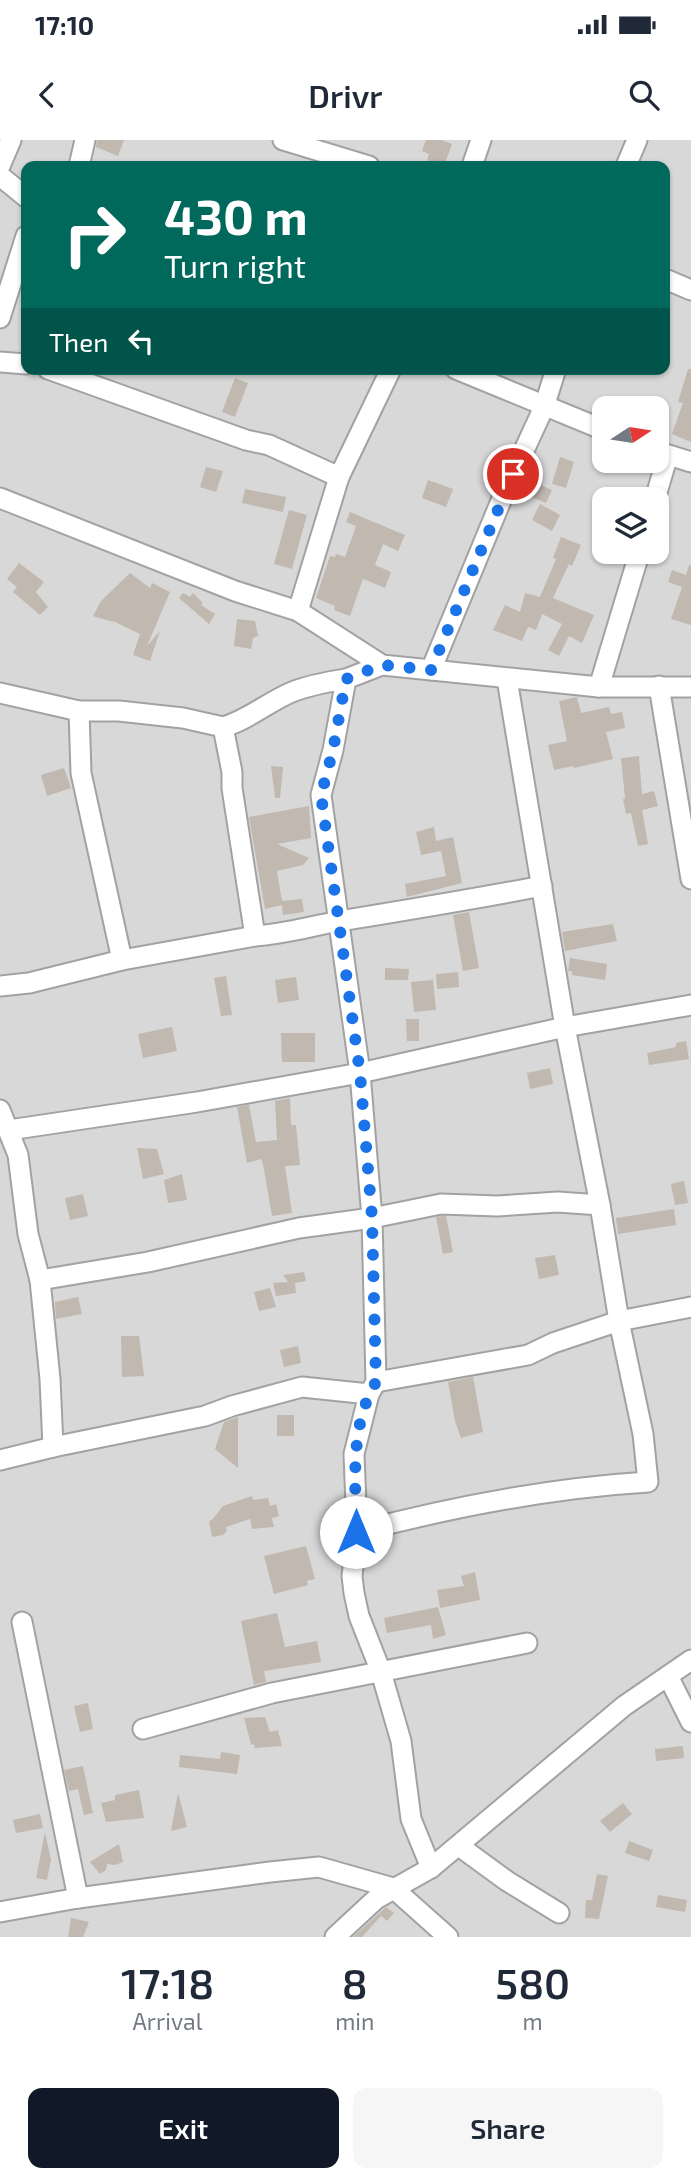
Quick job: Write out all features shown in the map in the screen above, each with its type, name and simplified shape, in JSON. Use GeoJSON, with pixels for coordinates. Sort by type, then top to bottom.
{"type":"FeatureCollection","features":[{"type":"Feature","properties":{"kind":"street"},"geometry":{"type":"LineString","coordinates":[[0,166],[11,140]]}},
{"type":"Feature","properties":{"kind":"street"},"geometry":{"type":"LineString","coordinates":[[80,161],[85,140]]}},
{"type":"Feature","properties":{"kind":"street"},"geometry":{"type":"LineString","coordinates":[[284,140],[353,161]]}},
{"type":"Feature","properties":{"kind":"street"},"geometry":{"type":"LineString","coordinates":[[474,161],[481,140]]}},
{"type":"Feature","properties":{"kind":"street"},"geometry":{"type":"LineString","coordinates":[[628,161],[637,140]]}},
{"type":"Feature","properties":{"kind":"street"},"geometry":{"type":"LineString","coordinates":[[0,176],[21,193]]}},
{"type":"Feature","properties":{"kind":"street"},"geometry":{"type":"LineString","coordinates":[[0,318],[21,252]]}},
{"type":"Feature","properties":{"kind":"street"},"geometry":{"type":"LineString","coordinates":[[670,281],[691,290]]}},
{"type":"Feature","properties":{"kind":"street"},"geometry":{"type":"LineString","coordinates":[[0,362],[21,364]]}},
{"type":"Feature","properties":{"kind":"street"},"geometry":{"type":"LineString","coordinates":[[65,375],[246,440],[269,444],[339,477]]}},
{"type":"Feature","properties":{"kind":"street"},"geometry":{"type":"LineString","coordinates":[[299,611],[339,477],[388,375]]}},
{"type":"Feature","properties":{"kind":"street"},"geometry":{"type":"LineString","coordinates":[[470,375],[592,425]]}},
{"type":"Feature","properties":{"kind":"street"},"geometry":{"type":"LineString","coordinates":[[431,670],[503,496],[544,407],[554,375]]}},
{"type":"Feature","properties":{"kind":"street"},"geometry":{"type":"LineString","coordinates":[[669,455],[691,462]]}},
{"type":"Feature","properties":{"kind":"street"},"geometry":{"type":"LineString","coordinates":[[0,498],[235,591],[299,611],[382,665]]}},
{"type":"Feature","properties":{"kind":"street"},"geometry":{"type":"LineString","coordinates":[[599,687],[636,564]]}},
{"type":"Feature","properties":{"kind":"street"},"geometry":{"type":"LineString","coordinates":[[0,692],[79,711],[119,711],[183,718],[223,727],[236,723],[291,692],[346,679],[382,665],[599,687],[691,687]]}},
{"type":"Feature","properties":{"kind":"street"},"geometry":{"type":"LineString","coordinates":[[346,679],[333,750],[321,795],[360,1073],[372,1217],[372,1388],[354,1454],[356,1532],[352,1576],[359,1616],[381,1672],[401,1741],[411,1819],[431,1868]]}},
{"type":"Feature","properties":{"kind":"street"},"geometry":{"type":"LineString","coordinates":[[356,1532],[416,1517],[581,1486],[648,1482],[643,1434],[565,1027],[507,679]]}},
{"type":"Feature","properties":{"kind":"street"},"geometry":{"type":"LineString","coordinates":[[659,686],[691,879]]}},
{"type":"Feature","properties":{"kind":"street"},"geometry":{"type":"LineString","coordinates":[[79,711],[81,773],[121,960]]}},
{"type":"Feature","properties":{"kind":"street"},"geometry":{"type":"LineString","coordinates":[[223,727],[255,936]]}},
{"type":"Feature","properties":{"kind":"street"},"geometry":{"type":"LineString","coordinates":[[0,986],[62,977],[121,960],[542,886]]}},
{"type":"Feature","properties":{"kind":"street"},"geometry":{"type":"LineString","coordinates":[[9,1130],[197,1102],[360,1073],[565,1027],[691,1004]]}},
{"type":"Feature","properties":{"kind":"street"},"geometry":{"type":"LineString","coordinates":[[0,1110],[18,1155],[28,1234],[40,1280],[50,1379],[53,1447]]}},
{"type":"Feature","properties":{"kind":"street"},"geometry":{"type":"LineString","coordinates":[[40,1280],[148,1262],[299,1228],[441,1204],[497,1206],[558,1202],[600,1205]]}},
{"type":"Feature","properties":{"kind":"street"},"geometry":{"type":"LineString","coordinates":[[0,1460],[205,1416],[232,1406],[302,1388],[372,1388],[528,1355],[553,1343],[620,1321],[691,1307]]}},
{"type":"Feature","properties":{"kind":"street"},"geometry":{"type":"LineString","coordinates":[[22,1622],[78,1898]]}},
{"type":"Feature","properties":{"kind":"street"},"geometry":{"type":"LineString","coordinates":[[143,1729],[272,1693],[527,1643]]}},
{"type":"Feature","properties":{"kind":"street"},"geometry":{"type":"LineString","coordinates":[[334,1937],[368,1906],[393,1888],[431,1868],[624,1706],[691,1660]]}},
{"type":"Feature","properties":{"kind":"street"},"geometry":{"type":"LineString","coordinates":[[668,1676],[691,1722]]}},
{"type":"Feature","properties":{"kind":"street"},"geometry":{"type":"LineString","coordinates":[[459,1846],[559,1913]]}},
{"type":"Feature","properties":{"kind":"street"},"geometry":{"type":"LineString","coordinates":[[0,1912],[78,1898],[270,1871],[319,1867],[393,1888],[448,1937]]}},
{"type":"Feature","properties":{"kind":"shaded area"},"geometry":{"type":"Polygon","coordinates":[[[0,140],[691,140],[691,1937],[0,1937],[0,140]]]}},
{"type":"Feature","properties":{"kind":"building"},"geometry":{"type":"Polygon","coordinates":[[[97,140],[124,140],[118,156],[96,147],[97,140]]]}},
{"type":"Feature","properties":{"kind":"building"},"geometry":{"type":"Polygon","coordinates":[[[426,140],[441,140],[452,144],[446,161],[427,160],[429,154],[422,151],[426,140]]]}},
{"type":"Feature","properties":{"kind":"building"},"geometry":{"type":"Polygon","coordinates":[[[688,369],[691,369],[691,442],[672,434],[683,403],[678,402],[688,369]]]}},
{"type":"Feature","properties":{"kind":"building"},"geometry":{"type":"Polygon","coordinates":[[[235,378],[248,383],[235,417],[222,412],[235,378]]]}},
{"type":"Feature","properties":{"kind":"building"},"geometry":{"type":"Polygon","coordinates":[[[560,457],[574,462],[566,488],[552,484],[560,457]]]}},
{"type":"Feature","properties":{"kind":"building"},"geometry":{"type":"Polygon","coordinates":[[[206,467],[223,471],[216,492],[200,487],[206,467]]]}},
{"type":"Feature","properties":{"kind":"building"},"geometry":{"type":"Polygon","coordinates":[[[525,478],[552,490],[546,503],[518,492],[525,478]]]}},
{"type":"Feature","properties":{"kind":"building"},"geometry":{"type":"Polygon","coordinates":[[[428,480],[453,489],[446,507],[422,498],[428,480]]]}},
{"type":"Feature","properties":{"kind":"building"},"geometry":{"type":"Polygon","coordinates":[[[245,489],[286,497],[283,512],[242,503],[245,489]]]}},
{"type":"Feature","properties":{"kind":"building"},"geometry":{"type":"Polygon","coordinates":[[[540,504],[560,515],[552,531],[532,520],[540,504]]]}},
{"type":"Feature","properties":{"kind":"building"},"geometry":{"type":"Polygon","coordinates":[[[289,510],[307,515],[292,569],[274,564],[289,510]]]}},
{"type":"Feature","properties":{"kind":"building"},"geometry":{"type":"Polygon","coordinates":[[[350,512],[405,535],[398,551],[383,544],[375,565],[391,572],[385,588],[363,579],[350,616],[334,610],[335,606],[316,598],[330,556],[335,557],[336,554],[345,557],[356,526],[346,522],[350,512]]]}},
{"type":"Feature","properties":{"kind":"building"},"geometry":{"type":"Polygon","coordinates":[[[561,537],[581,545],[553,598],[594,615],[582,643],[569,636],[559,656],[548,650],[562,624],[542,614],[536,630],[528,627],[522,641],[493,630],[505,605],[520,612],[525,593],[540,597],[556,559],[553,558],[561,537]]]}},
{"type":"Feature","properties":{"kind":"building"},"geometry":{"type":"Polygon","coordinates":[[[19,563],[44,582],[36,592],[48,607],[40,615],[13,592],[17,587],[7,579],[19,563]]]}},
{"type":"Feature","properties":{"kind":"building"},"geometry":{"type":"Polygon","coordinates":[[[689,565],[691,625],[671,619],[682,587],[668,582],[672,570],[686,575],[689,565]]]}},
{"type":"Feature","properties":{"kind":"building"},"geometry":{"type":"Polygon","coordinates":[[[130,573],[150,588],[152,583],[170,592],[147,646],[160,631],[150,661],[133,655],[140,634],[113,621],[93,616],[101,601],[130,573]]]}},
{"type":"Feature","properties":{"kind":"building"},"geometry":{"type":"Polygon","coordinates":[[[183,593],[190,597],[193,593],[203,603],[201,605],[215,614],[209,624],[179,598],[183,593]]]}},
{"type":"Feature","properties":{"kind":"building"},"geometry":{"type":"Polygon","coordinates":[[[237,619],[255,621],[258,636],[253,638],[251,649],[234,646],[237,619]]]}},
{"type":"Feature","properties":{"kind":"building"},"geometry":{"type":"Polygon","coordinates":[[[577,697],[581,713],[609,707],[611,714],[622,712],[625,728],[606,732],[613,759],[554,770],[548,745],[567,741],[559,701],[577,697]]]}},
{"type":"Feature","properties":{"kind":"building"},"geometry":{"type":"Polygon","coordinates":[[[639,756],[642,794],[654,791],[658,806],[642,810],[648,844],[638,846],[631,813],[626,814],[623,799],[621,758],[639,756]]]}},
{"type":"Feature","properties":{"kind":"building"},"geometry":{"type":"Polygon","coordinates":[[[271,766],[283,767],[280,798],[275,798],[271,766]]]}},
{"type":"Feature","properties":{"kind":"building"},"geometry":{"type":"Polygon","coordinates":[[[64,768],[71,788],[47,796],[41,775],[64,768]]]}},
{"type":"Feature","properties":{"kind":"building"},"geometry":{"type":"Polygon","coordinates":[[[309,806],[311,838],[277,844],[309,858],[303,865],[277,871],[282,901],[302,899],[304,912],[283,915],[282,905],[265,909],[249,817],[309,806]]]}},
{"type":"Feature","properties":{"kind":"building"},"geometry":{"type":"Polygon","coordinates":[[[434,827],[436,841],[453,837],[462,883],[407,897],[405,884],[446,876],[441,851],[421,855],[416,832],[434,827]]]}},
{"type":"Feature","properties":{"kind":"building"},"geometry":{"type":"Polygon","coordinates":[[[469,912],[479,968],[463,971],[453,915],[469,912]]]}},
{"type":"Feature","properties":{"kind":"building"},"geometry":{"type":"Polygon","coordinates":[[[613,924],[617,941],[565,951],[562,932],[613,924]]]}},
{"type":"Feature","properties":{"kind":"building"},"geometry":{"type":"Polygon","coordinates":[[[570,958],[607,964],[605,980],[572,975],[572,971],[568,971],[570,958]]]}},
{"type":"Feature","properties":{"kind":"building"},"geometry":{"type":"Polygon","coordinates":[[[385,968],[409,969],[408,980],[385,980],[385,968]]]}},
{"type":"Feature","properties":{"kind":"building"},"geometry":{"type":"Polygon","coordinates":[[[458,972],[459,987],[437,989],[436,974],[458,972]]]}},
{"type":"Feature","properties":{"kind":"building"},"geometry":{"type":"Polygon","coordinates":[[[226,976],[232,1015],[221,1016],[214,978],[226,976]]]}},
{"type":"Feature","properties":{"kind":"building"},"geometry":{"type":"Polygon","coordinates":[[[296,977],[299,1000],[278,1003],[275,980],[296,977]]]}},
{"type":"Feature","properties":{"kind":"building"},"geometry":{"type":"Polygon","coordinates":[[[433,980],[436,1010],[414,1012],[411,982],[433,980]]]}},
{"type":"Feature","properties":{"kind":"building"},"geometry":{"type":"Polygon","coordinates":[[[406,1019],[419,1019],[419,1041],[407,1041],[406,1019]]]}},
{"type":"Feature","properties":{"kind":"building"},"geometry":{"type":"Polygon","coordinates":[[[172,1027],[177,1051],[143,1058],[138,1034],[172,1027]]]}},
{"type":"Feature","properties":{"kind":"building"},"geometry":{"type":"Polygon","coordinates":[[[281,1033],[315,1033],[315,1062],[282,1062],[281,1033]]]}},
{"type":"Feature","properties":{"kind":"building"},"geometry":{"type":"Polygon","coordinates":[[[686,1041],[689,1059],[649,1065],[647,1053],[676,1047],[676,1043],[686,1041]]]}},
{"type":"Feature","properties":{"kind":"building"},"geometry":{"type":"Polygon","coordinates":[[[550,1068],[553,1084],[530,1089],[527,1073],[550,1068]]]}},
{"type":"Feature","properties":{"kind":"building"},"geometry":{"type":"Polygon","coordinates":[[[290,1098],[291,1125],[296,1125],[300,1165],[285,1166],[292,1213],[272,1216],[261,1159],[247,1163],[237,1107],[249,1105],[256,1142],[277,1140],[275,1101],[290,1098]]]}},
{"type":"Feature","properties":{"kind":"building"},"geometry":{"type":"Polygon","coordinates":[[[137,1148],[157,1149],[164,1174],[143,1179],[137,1148]]]}},
{"type":"Feature","properties":{"kind":"building"},"geometry":{"type":"Polygon","coordinates":[[[182,1174],[187,1200],[168,1203],[164,1180],[182,1174]]]}},
{"type":"Feature","properties":{"kind":"building"},"geometry":{"type":"Polygon","coordinates":[[[684,1181],[688,1203],[675,1205],[671,1184],[684,1181]]]}},
{"type":"Feature","properties":{"kind":"building"},"geometry":{"type":"Polygon","coordinates":[[[83,1194],[88,1216],[70,1220],[65,1198],[83,1194]]]}},
{"type":"Feature","properties":{"kind":"building"},"geometry":{"type":"Polygon","coordinates":[[[674,1209],[676,1225],[618,1234],[616,1218],[674,1209]]]}},
{"type":"Feature","properties":{"kind":"building"},"geometry":{"type":"Polygon","coordinates":[[[446,1216],[453,1252],[443,1254],[436,1217],[446,1216]]]}},
{"type":"Feature","properties":{"kind":"building"},"geometry":{"type":"Polygon","coordinates":[[[555,1255],[559,1275],[539,1279],[535,1258],[555,1255]]]}},
{"type":"Feature","properties":{"kind":"building"},"geometry":{"type":"Polygon","coordinates":[[[304,1272],[306,1281],[295,1283],[296,1293],[276,1296],[273,1283],[288,1282],[283,1275],[304,1272]]]}},
{"type":"Feature","properties":{"kind":"building"},"geometry":{"type":"Polygon","coordinates":[[[270,1288],[276,1307],[259,1311],[254,1292],[270,1288]]]}},
{"type":"Feature","properties":{"kind":"building"},"geometry":{"type":"Polygon","coordinates":[[[78,1297],[82,1314],[56,1319],[55,1302],[78,1297]]]}},
{"type":"Feature","properties":{"kind":"building"},"geometry":{"type":"Polygon","coordinates":[[[121,1336],[139,1336],[144,1376],[122,1377],[121,1336]]]}},
{"type":"Feature","properties":{"kind":"building"},"geometry":{"type":"Polygon","coordinates":[[[298,1346],[301,1363],[284,1367],[280,1350],[298,1346]]]}},
{"type":"Feature","properties":{"kind":"building"},"geometry":{"type":"Polygon","coordinates":[[[473,1377],[483,1432],[461,1438],[448,1382],[473,1377]]]}},
{"type":"Feature","properties":{"kind":"building"},"geometry":{"type":"Polygon","coordinates":[[[277,1415],[294,1415],[294,1436],[277,1436],[277,1415]]]}},
{"type":"Feature","properties":{"kind":"building"},"geometry":{"type":"Polygon","coordinates":[[[238,1417],[238,1468],[215,1449],[224,1422],[238,1417]]]}},
{"type":"Feature","properties":{"kind":"building"},"geometry":{"type":"Polygon","coordinates":[[[252,1496],[253,1500],[268,1498],[270,1506],[276,1504],[279,1516],[272,1518],[274,1527],[252,1529],[250,1519],[226,1527],[227,1531],[223,1535],[212,1537],[209,1521],[223,1506],[252,1496]]]}},
{"type":"Feature","properties":{"kind":"building"},"geometry":{"type":"Polygon","coordinates":[[[306,1546],[315,1579],[307,1581],[308,1585],[274,1594],[264,1556],[306,1546]]]}},
{"type":"Feature","properties":{"kind":"building"},"geometry":{"type":"Polygon","coordinates":[[[475,1572],[480,1600],[440,1608],[437,1590],[464,1586],[461,1576],[475,1572]]]}},
{"type":"Feature","properties":{"kind":"building"},"geometry":{"type":"Polygon","coordinates":[[[438,1607],[446,1635],[433,1639],[431,1625],[387,1633],[384,1618],[438,1607]]]}},
{"type":"Feature","properties":{"kind":"building"},"geometry":{"type":"Polygon","coordinates":[[[277,1613],[285,1647],[317,1641],[321,1662],[264,1671],[266,1682],[254,1685],[241,1621],[277,1613]]]}},
{"type":"Feature","properties":{"kind":"building"},"geometry":{"type":"Polygon","coordinates":[[[88,1703],[93,1729],[80,1732],[74,1706],[88,1703]]]}},
{"type":"Feature","properties":{"kind":"building"},"geometry":{"type":"Polygon","coordinates":[[[265,1717],[270,1732],[278,1730],[282,1746],[254,1748],[255,1745],[251,1744],[244,1718],[265,1717]]]}},
{"type":"Feature","properties":{"kind":"building"},"geometry":{"type":"Polygon","coordinates":[[[683,1746],[684,1758],[656,1761],[655,1749],[683,1746]]]}},
{"type":"Feature","properties":{"kind":"building"},"geometry":{"type":"Polygon","coordinates":[[[221,1752],[240,1755],[237,1774],[179,1767],[180,1755],[220,1759],[221,1752]]]}},
{"type":"Feature","properties":{"kind":"building"},"geometry":{"type":"Polygon","coordinates":[[[83,1766],[93,1813],[84,1815],[78,1789],[69,1791],[64,1770],[83,1766]]]}},
{"type":"Feature","properties":{"kind":"building"},"geometry":{"type":"Polygon","coordinates":[[[139,1790],[144,1818],[106,1822],[101,1803],[115,1800],[115,1795],[139,1790]]]}},
{"type":"Feature","properties":{"kind":"building"},"geometry":{"type":"Polygon","coordinates":[[[178,1793],[187,1827],[171,1831],[178,1793]]]}},
{"type":"Feature","properties":{"kind":"building"},"geometry":{"type":"Polygon","coordinates":[[[623,1803],[632,1814],[610,1832],[600,1821],[623,1803]]]}},
{"type":"Feature","properties":{"kind":"building"},"geometry":{"type":"Polygon","coordinates":[[[40,1814],[43,1828],[16,1833],[13,1820],[40,1814]]]}},
{"type":"Feature","properties":{"kind":"building"},"geometry":{"type":"Polygon","coordinates":[[[45,1832],[51,1860],[47,1880],[36,1878],[45,1832]]]}},
{"type":"Feature","properties":{"kind":"building"},"geometry":{"type":"Polygon","coordinates":[[[629,1841],[653,1850],[649,1861],[625,1853],[629,1841]]]}},
{"type":"Feature","properties":{"kind":"building"},"geometry":{"type":"Polygon","coordinates":[[[119,1844],[123,1862],[107,1864],[106,1870],[100,1874],[90,1862],[119,1844]]]}},
{"type":"Feature","properties":{"kind":"building"},"geometry":{"type":"Polygon","coordinates":[[[597,1874],[608,1876],[599,1919],[585,1918],[586,1900],[592,1900],[597,1874]]]}},
{"type":"Feature","properties":{"kind":"building"},"geometry":{"type":"Polygon","coordinates":[[[658,1895],[687,1900],[685,1912],[656,1907],[658,1895]]]}},
{"type":"Feature","properties":{"kind":"building"},"geometry":{"type":"Polygon","coordinates":[[[386,1907],[394,1913],[387,1921],[381,1916],[362,1937],[353,1937],[386,1907]]]}},
{"type":"Feature","properties":{"kind":"building"},"geometry":{"type":"Polygon","coordinates":[[[71,1918],[89,1922],[83,1937],[68,1937],[71,1918]]]}},
{"type":"Feature","properties":{"kind":"route"},"geometry":{"type":"LineString","coordinates":[[356,1532],[354,1454],[369,1394],[376,1382],[372,1217],[360,1073],[321,795],[333,750],[346,679],[382,665],[431,670],[513,474]]}}]}
